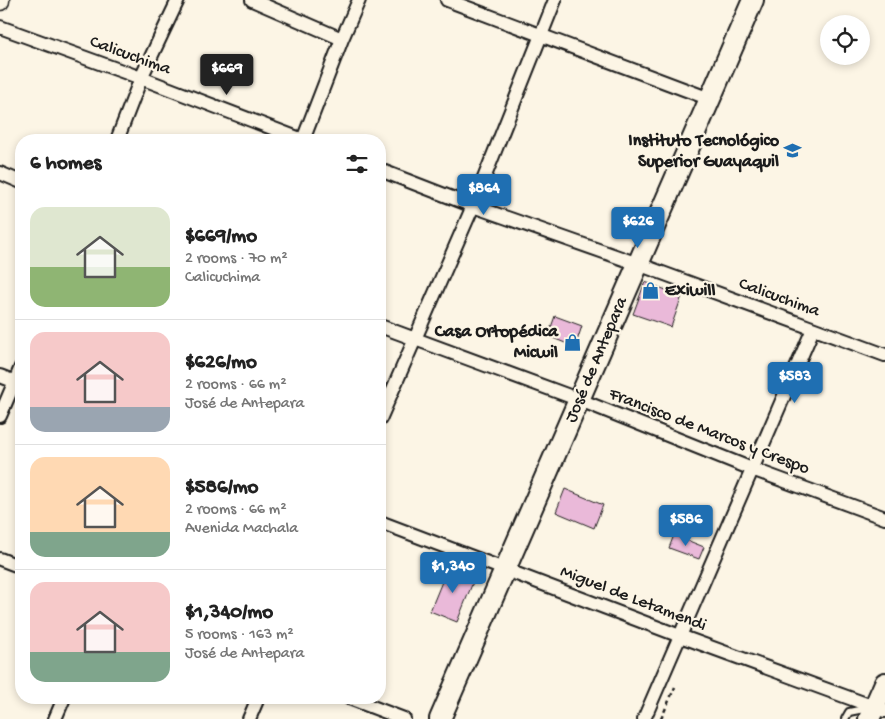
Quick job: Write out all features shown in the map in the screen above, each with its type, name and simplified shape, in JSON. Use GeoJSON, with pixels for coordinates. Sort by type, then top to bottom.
{"type":"FeatureCollection","features":[{"type":"Feature","properties":{"kind":"main road","name":"José de Antepara"},"geometry":{"type":"LineString","coordinates":[[440,719],[753,0]]}},
{"type":"Feature","properties":{"kind":"main road"},"geometry":{"type":"LineString","coordinates":[[878,711],[885,683]]}},
{"type":"Feature","properties":{"kind":"street"},"geometry":{"type":"LineString","coordinates":[[118,134],[141,78],[178,0]]}},
{"type":"Feature","properties":{"kind":"street"},"geometry":{"type":"LineString","coordinates":[[252,0],[265,3],[342,39]]}},
{"type":"Feature","properties":{"kind":"street"},"geometry":{"type":"LineString","coordinates":[[305,134],[359,0]]}},
{"type":"Feature","properties":{"kind":"street"},"geometry":{"type":"LineString","coordinates":[[447,0],[710,99]]}},
{"type":"Feature","properties":{"kind":"street"},"geometry":{"type":"LineString","coordinates":[[386,405],[473,206],[555,0]]}},
{"type":"Feature","properties":{"kind":"street","name":"Calicuchima"},"geometry":{"type":"LineString","coordinates":[[0,28],[141,78],[287,134]]}},
{"type":"Feature","properties":{"kind":"street","name":"Calicuchima"},"geometry":{"type":"LineString","coordinates":[[386,172],[473,206],[638,264],[885,355]]}},
{"type":"Feature","properties":{"kind":"street"},"geometry":{"type":"LineString","coordinates":[[0,173],[15,179]]}},
{"type":"Feature","properties":{"kind":"street","name":"Francisco de Marcos y Crespo"},"geometry":{"type":"LineString","coordinates":[[386,328],[580,400],[752,469],[885,518]]}},
{"type":"Feature","properties":{"kind":"street"},"geometry":{"type":"LineString","coordinates":[[644,719],[813,329]]}},
{"type":"Feature","properties":{"kind":"street"},"geometry":{"type":"LineString","coordinates":[[0,376],[15,382]]}},
{"type":"Feature","properties":{"kind":"street"},"geometry":{"type":"LineString","coordinates":[[0,416],[15,388]]}},
{"type":"Feature","properties":{"kind":"street","name":"Miguel de Letamendi"},"geometry":{"type":"LineString","coordinates":[[386,524],[878,711]]}},
{"type":"Feature","properties":{"kind":"street"},"geometry":{"type":"LineString","coordinates":[[0,559],[15,565]]}},
{"type":"Feature","properties":{"kind":"street"},"geometry":{"type":"LineString","coordinates":[[55,719],[61,704]]}},
{"type":"Feature","properties":{"kind":"street"},"geometry":{"type":"LineString","coordinates":[[249,719],[255,704]]}},
{"type":"Feature","properties":{"kind":"street"},"geometry":{"type":"LineString","coordinates":[[365,704],[404,719]]}},
{"type":"Feature","properties":{"kind":"lane"},"geometry":{"type":"LineString","coordinates":[[845,719],[849,712],[878,711]]}},
{"type":"Feature","properties":{"kind":"building"},"geometry":{"type":"Polygon","coordinates":[[[645,282],[682,296],[671,327],[633,314],[645,282]]]}},
{"type":"Feature","properties":{"kind":"building"},"geometry":{"type":"Polygon","coordinates":[[[555,316],[582,326],[575,347],[548,336],[555,316]]]}},
{"type":"Feature","properties":{"kind":"building"},"geometry":{"type":"Polygon","coordinates":[[[565,489],[603,505],[594,528],[556,512],[565,489]]]}},
{"type":"Feature","properties":{"kind":"building"},"geometry":{"type":"Polygon","coordinates":[[[674,535],[704,547],[699,559],[669,548],[674,535]]]}},
{"type":"Feature","properties":{"kind":"building"},"geometry":{"type":"Polygon","coordinates":[[[448,567],[475,577],[457,622],[430,611],[448,567]]]}},
{"type":"Feature","properties":{"kind":"place","name":"Instituto Tecnológico Superior Guayaquil"},"geometry":{"type":"Point","coordinates":[793,151]}},
{"type":"Feature","properties":{"kind":"place","name":"Exiwill"},"geometry":{"type":"Point","coordinates":[651,291]}},
{"type":"Feature","properties":{"kind":"place","name":"Casa Ortopédica Micwil"},"geometry":{"type":"Point","coordinates":[572,342]}}]}
